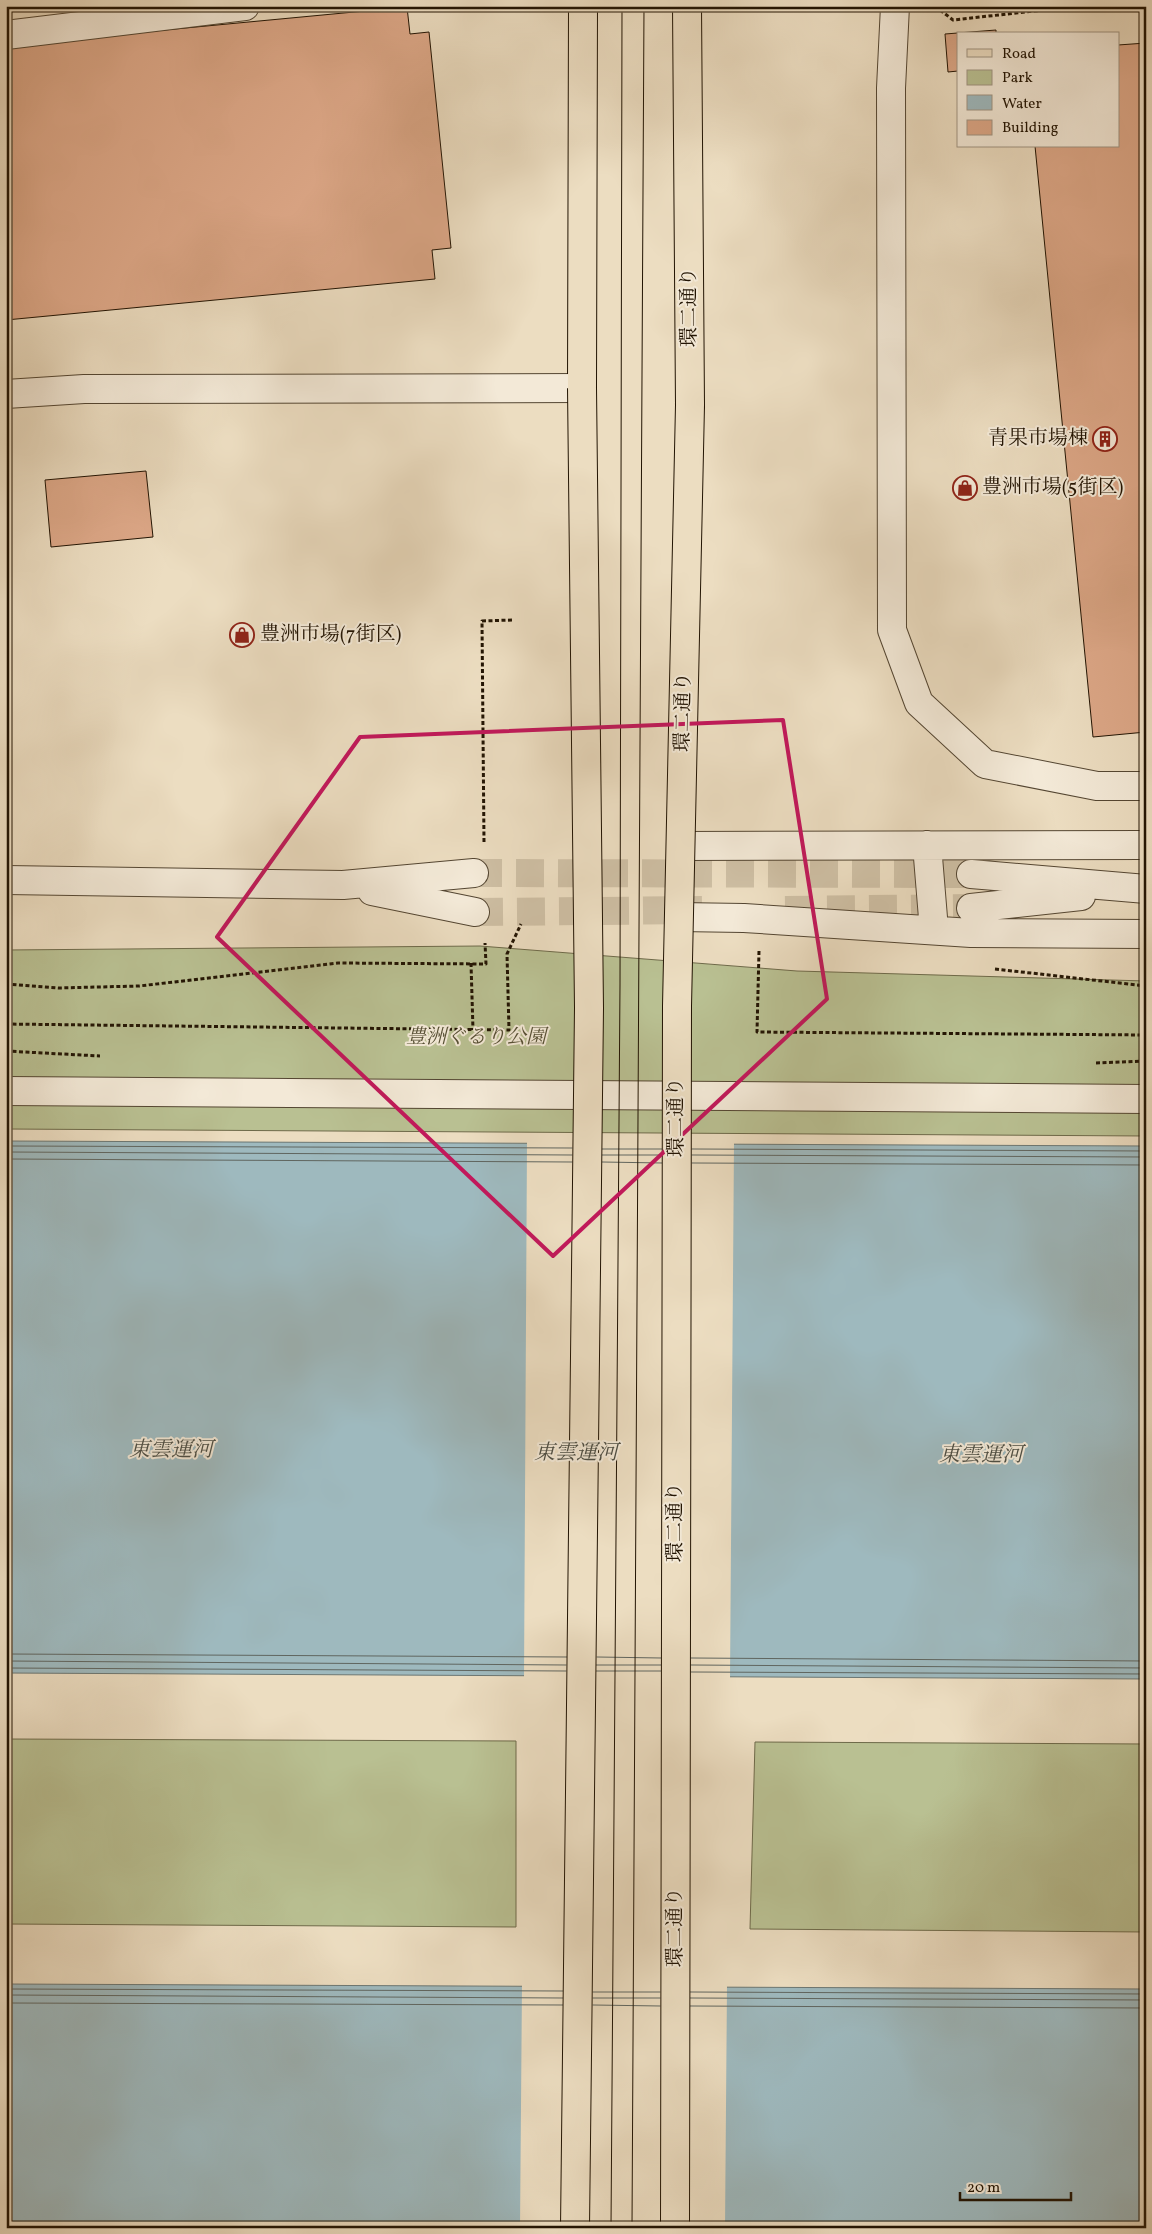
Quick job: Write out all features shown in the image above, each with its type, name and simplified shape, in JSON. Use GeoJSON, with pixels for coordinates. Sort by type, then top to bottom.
{"type":"FeatureCollection","features":[{"type":"Feature","properties":{"kind":"main road"},"geometry":{"type":"LineString","coordinates":[[575,2228],[589,1008],[582,388],[583,6]]}},
{"type":"Feature","properties":{"kind":"main road","name":"環二通り"},"geometry":{"type":"LineString","coordinates":[[675,2228],[679,917],[690,404],[687,6]]}},
{"type":"Feature","properties":{"kind":"street"},"geometry":{"type":"LineString","coordinates":[[6,35],[245,6]]}},
{"type":"Feature","properties":{"kind":"street"},"geometry":{"type":"LineString","coordinates":[[894,6],[891,88],[892,630],[919,703],[986,764],[1097,786],[1146,786]]}},
{"type":"Feature","properties":{"kind":"street"},"geometry":{"type":"LineString","coordinates":[[6,394],[84,389],[582,388]]}},
{"type":"Feature","properties":{"kind":"street"},"geometry":{"type":"LineString","coordinates":[[927,845],[934,930]]}},
{"type":"Feature","properties":{"kind":"street"},"geometry":{"type":"LineString","coordinates":[[681,846],[1146,845]]}},
{"type":"Feature","properties":{"kind":"street"},"geometry":{"type":"LineString","coordinates":[[6,880],[343,885],[474,873]]}},
{"type":"Feature","properties":{"kind":"street"},"geometry":{"type":"LineString","coordinates":[[970,874],[1144,889]]}},
{"type":"Feature","properties":{"kind":"street"},"geometry":{"type":"LineString","coordinates":[[343,885],[480,923]]}},
{"type":"Feature","properties":{"kind":"street"},"geometry":{"type":"LineString","coordinates":[[970,908],[1144,889]]}},
{"type":"Feature","properties":{"kind":"street"},"geometry":{"type":"LineString","coordinates":[[679,917],[744,918],[934,930],[1146,934]]}},
{"type":"Feature","properties":{"kind":"street"},"geometry":{"type":"LineString","coordinates":[[6,1091],[1146,1099]]}},
{"type":"Feature","properties":{"kind":"path"},"geometry":{"type":"LineString","coordinates":[[935,6],[953,20],[1080,6]]}},
{"type":"Feature","properties":{"kind":"path"},"geometry":{"type":"LineString","coordinates":[[484,846],[482,621],[513,620]]}},
{"type":"Feature","properties":{"kind":"path"},"geometry":{"type":"LineString","coordinates":[[6,984],[58,988],[139,986],[338,963],[486,964],[480,923]]}},
{"type":"Feature","properties":{"kind":"path"},"geometry":{"type":"LineString","coordinates":[[6,1024],[509,1030],[507,954],[521,924]]}},
{"type":"Feature","properties":{"kind":"path"},"geometry":{"type":"LineString","coordinates":[[759,951],[756,1032],[1146,1035]]}},
{"type":"Feature","properties":{"kind":"path"},"geometry":{"type":"LineString","coordinates":[[472,963],[473,1030]]}},
{"type":"Feature","properties":{"kind":"highlighted area"},"geometry":{"type":"Polygon","coordinates":[[[783,720],[827,999],[553,1256],[217,937],[360,737],[783,720]]]}},
{"type":"Feature","properties":{"kind":"green space","name":"豊洲ぐるり公園"},"geometry":{"type":"Polygon","coordinates":[[[480,946],[797,971],[1146,981],[1146,1136],[6,1129],[6,950],[480,946]]]}},
{"type":"Feature","properties":{"kind":"green space"},"geometry":{"type":"Polygon","coordinates":[[[6,1739],[516,1741],[516,1927],[6,1924],[6,1739]]]}},
{"type":"Feature","properties":{"kind":"green space"},"geometry":{"type":"Polygon","coordinates":[[[755,1742],[1146,1744],[1146,1932],[750,1929],[755,1742]]]}},
{"type":"Feature","properties":{"kind":"water","name":"東雲運河"},"geometry":{"type":"Polygon","coordinates":[[[6,1141],[1146,1146],[1146,1679],[6,1673],[6,1141]]]}},
{"type":"Feature","properties":{"kind":"water"},"geometry":{"type":"Polygon","coordinates":[[[6,1984],[1146,1989],[1146,2228],[6,2228],[6,1984]]]}},
{"type":"Feature","properties":{"kind":"pier"},"geometry":{"type":"Polygon","coordinates":[[[527,1141],[734,1142],[730,1679],[524,1678],[527,1141]]]}},
{"type":"Feature","properties":{"kind":"pier"},"geometry":{"type":"Polygon","coordinates":[[[522,1984],[727,1985],[725,2228],[520,2228],[522,1984]]]}},
{"type":"Feature","properties":{"kind":"building"},"geometry":{"type":"Polygon","coordinates":[[[407,7],[410,34],[429,32],[451,248],[432,250],[435,279],[6,320],[6,45],[407,7]]]}},
{"type":"Feature","properties":{"kind":"building"},"geometry":{"type":"Polygon","coordinates":[[[996,30],[996,32],[970,32],[996,30]]]}},
{"type":"Feature","properties":{"kind":"building"},"geometry":{"type":"Polygon","coordinates":[[[957,33],[957,71],[948,72],[945,34],[957,33]]]}},
{"type":"Feature","properties":{"kind":"building","name":"青果市場棟"},"geometry":{"type":"Polygon","coordinates":[[[1146,43],[1146,732],[1093,737],[1035,148],[1120,148],[1120,45],[1146,43]]]}},
{"type":"Feature","properties":{"kind":"building"},"geometry":{"type":"Polygon","coordinates":[[[146,471],[153,537],[51,547],[45,480],[146,471]]]}},
{"type":"Feature","properties":{"kind":"tunnel"},"geometry":{"type":"LineString","coordinates":[[474,873],[971,874]]}},
{"type":"Feature","properties":{"kind":"tunnel"},"geometry":{"type":"LineString","coordinates":[[785,910],[971,908]]}},
{"type":"Feature","properties":{"kind":"tunnel"},"geometry":{"type":"LineString","coordinates":[[475,912],[702,910]]}},
{"type":"Feature","properties":{"kind":"tram line"},"geometry":{"type":"LineString","coordinates":[[611,2228],[620,984],[622,6]]}},
{"type":"Feature","properties":{"kind":"tram line"},"geometry":{"type":"LineString","coordinates":[[632,2228],[644,6]]}},
{"type":"Feature","properties":{"kind":"place","name":"青果市場棟"},"geometry":{"type":"Point","coordinates":[1105,439]}},
{"type":"Feature","properties":{"kind":"place","name":"豊洲市場(5街区)"},"geometry":{"type":"Point","coordinates":[965,488]}},
{"type":"Feature","properties":{"kind":"place","name":"豊洲市場(7街区)"},"geometry":{"type":"Point","coordinates":[242,635]}}]}
